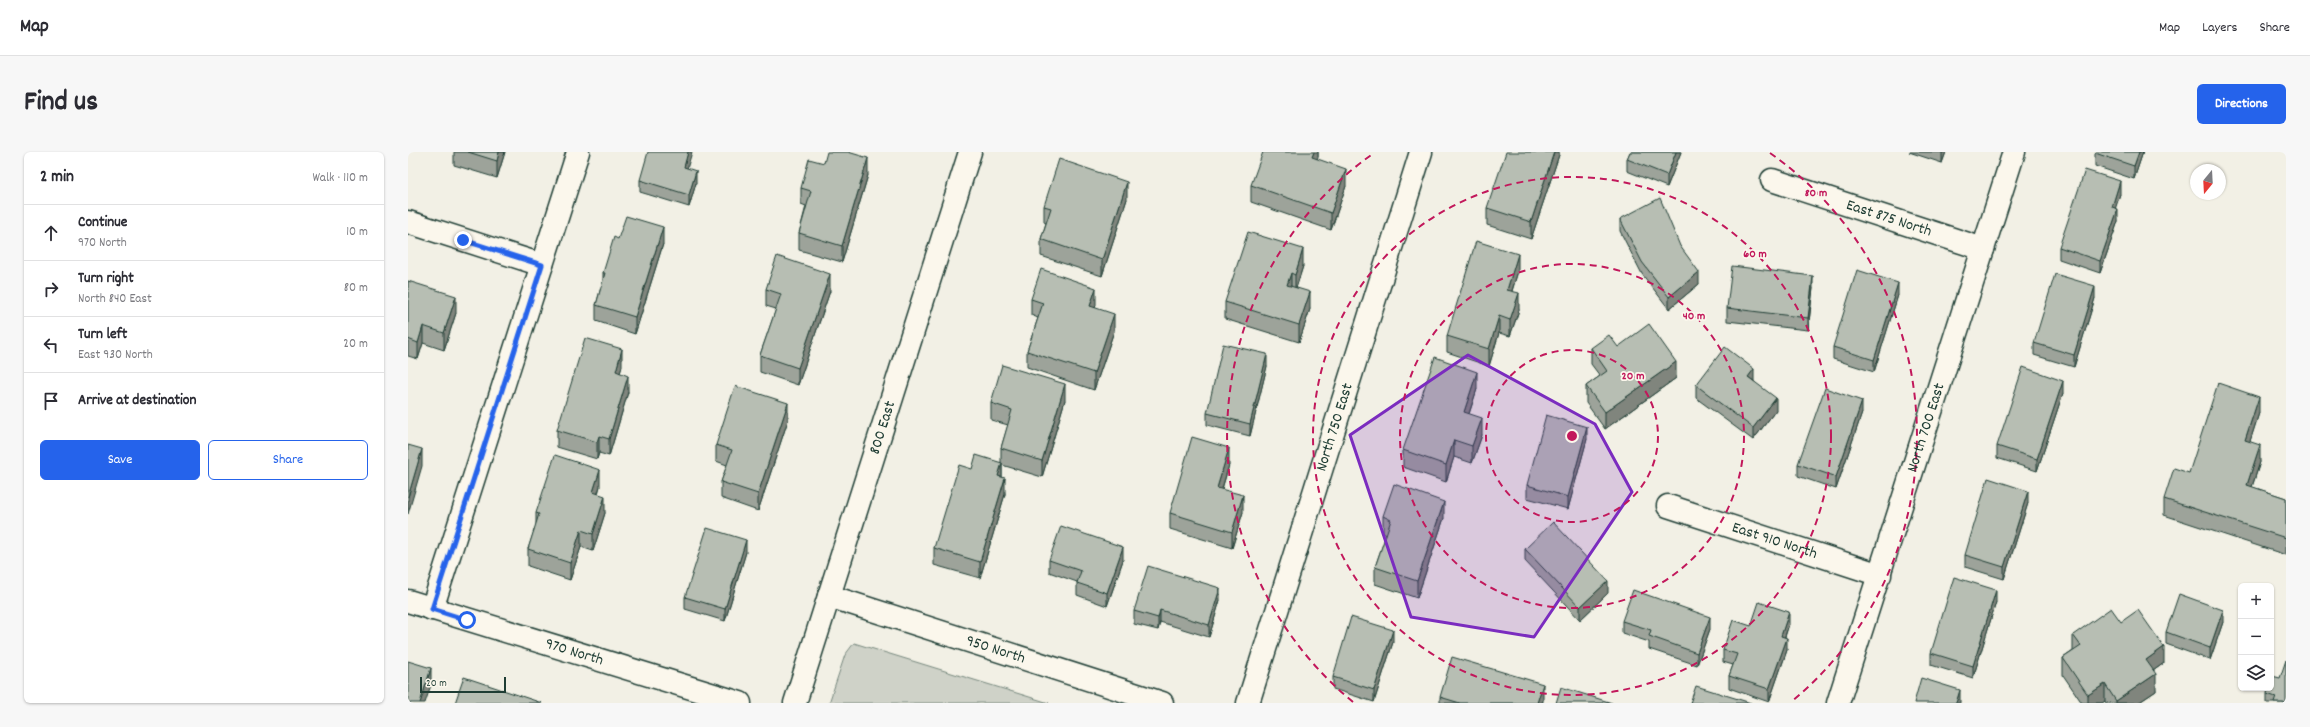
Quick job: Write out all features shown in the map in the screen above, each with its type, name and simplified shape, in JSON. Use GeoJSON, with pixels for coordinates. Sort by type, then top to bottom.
{"type":"FeatureCollection","features":[{"type":"Feature","properties":{"kind":"street"},"geometry":{"type":"LineString","coordinates":[[432,609],[578,152]]}},
{"type":"Feature","properties":{"kind":"street","name":"800 East"},"geometry":{"type":"LineString","coordinates":[[795,703],[970,152]]}},
{"type":"Feature","properties":{"kind":"street","name":"North 750 East"},"geometry":{"type":"LineString","coordinates":[[1248,703],[1421,152]]}},
{"type":"Feature","properties":{"kind":"street","name":"North 700 East"},"geometry":{"type":"LineString","coordinates":[[1838,703],[2014,152]]}},
{"type":"Feature","properties":{"kind":"street","name":"East 875 North"},"geometry":{"type":"LineString","coordinates":[[1772,180],[1983,249]]}},
{"type":"Feature","properties":{"kind":"street"},"geometry":{"type":"LineString","coordinates":[[408,222],[542,265]]}},
{"type":"Feature","properties":{"kind":"street","name":"East 910 North"},"geometry":{"type":"LineString","coordinates":[[1668,506],[1880,575]]}},
{"type":"Feature","properties":{"kind":"street","name":"950 North"},"geometry":{"type":"LineString","coordinates":[[829,596],[1162,703]]}},
{"type":"Feature","properties":{"kind":"street","name":"970 North"},"geometry":{"type":"LineString","coordinates":[[408,601],[740,703]]}},
{"type":"Feature","properties":{"kind":"highlighted area"},"geometry":{"type":"Polygon","coordinates":[[[1468,355],[1595,424],[1632,492],[1534,637],[1411,617],[1350,435],[1468,355]]]}},
{"type":"Feature","properties":{"kind":"shaded area"},"geometry":{"type":"Polygon","coordinates":[[[854,643],[1049,703],[829,703],[845,655],[854,643]]]}},
{"type":"Feature","properties":{"kind":"building"},"geometry":{"type":"Polygon","coordinates":[[[468,152],[499,152],[497,161],[468,152]]]}},
{"type":"Feature","properties":{"kind":"building"},"geometry":{"type":"Polygon","coordinates":[[[648,152],[688,152],[684,167],[696,171],[689,195],[640,180],[648,152]]]}},
{"type":"Feature","properties":{"kind":"building"},"geometry":{"type":"Polygon","coordinates":[[[827,152],[848,152],[868,158],[842,246],[799,233],[811,191],[801,188],[809,159],[824,163],[827,152]]]}},
{"type":"Feature","properties":{"kind":"building"},"geometry":{"type":"Polygon","coordinates":[[[1263,152],[1314,152],[1312,157],[1346,169],[1331,213],[1251,185],[1263,152]]]}},
{"type":"Feature","properties":{"kind":"building"},"geometry":{"type":"Polygon","coordinates":[[[1506,152],[1554,152],[1531,222],[1487,208],[1506,152]]]}},
{"type":"Feature","properties":{"kind":"building"},"geometry":{"type":"Polygon","coordinates":[[[1630,152],[1676,152],[1667,175],[1627,159],[1630,152]]]}},
{"type":"Feature","properties":{"kind":"building"},"geometry":{"type":"Polygon","coordinates":[[[2139,152],[2134,166],[2095,153],[2139,152]]]}},
{"type":"Feature","properties":{"kind":"building"},"geometry":{"type":"Polygon","coordinates":[[[1059,159],[1127,182],[1102,260],[1041,239],[1051,208],[1044,206],[1059,159]]]}},
{"type":"Feature","properties":{"kind":"building"},"geometry":{"type":"Polygon","coordinates":[[[2085,170],[2120,181],[2112,207],[2118,209],[2100,261],[2059,247],[2085,170]]]}},
{"type":"Feature","properties":{"kind":"building"},"geometry":{"type":"Polygon","coordinates":[[[1660,198],[1680,246],[1699,272],[1669,297],[1642,262],[1620,219],[1660,198]]]}},
{"type":"Feature","properties":{"kind":"building"},"geometry":{"type":"Polygon","coordinates":[[[626,216],[663,227],[635,317],[596,305],[605,273],[603,273],[614,237],[618,239],[626,216]]]}},
{"type":"Feature","properties":{"kind":"building"},"geometry":{"type":"Polygon","coordinates":[[[1248,232],[1303,249],[1295,275],[1291,273],[1287,285],[1310,292],[1299,325],[1225,302],[1248,232]]]}},
{"type":"Feature","properties":{"kind":"building"},"geometry":{"type":"Polygon","coordinates":[[[1476,241],[1518,254],[1507,290],[1519,293],[1510,320],[1499,316],[1489,349],[1447,336],[1476,241]]]}},
{"type":"Feature","properties":{"kind":"building"},"geometry":{"type":"Polygon","coordinates":[[[777,256],[830,274],[798,368],[760,355],[781,294],[766,289],[777,256]]]}},
{"type":"Feature","properties":{"kind":"building"},"geometry":{"type":"Polygon","coordinates":[[[1732,266],[1813,276],[1808,318],[1727,308],[1732,266]]]}},
{"type":"Feature","properties":{"kind":"building"},"geometry":{"type":"Polygon","coordinates":[[[1041,269],[1096,288],[1090,306],[1114,314],[1094,373],[1027,351],[1043,303],[1031,299],[1041,269]]]}},
{"type":"Feature","properties":{"kind":"building"},"geometry":{"type":"Polygon","coordinates":[[[1857,270],[1898,283],[1874,360],[1833,347],[1857,270]]]}},
{"type":"Feature","properties":{"kind":"building"},"geometry":{"type":"Polygon","coordinates":[[[2055,274],[2095,286],[2074,355],[2034,343],[2055,274]]]}},
{"type":"Feature","properties":{"kind":"building"},"geometry":{"type":"Polygon","coordinates":[[[408,281],[456,296],[444,333],[423,326],[418,343],[408,339],[408,281]]]}},
{"type":"Feature","properties":{"kind":"building"},"geometry":{"type":"Polygon","coordinates":[[[1649,324],[1676,362],[1605,412],[1586,386],[1607,371],[1591,348],[1609,335],[1618,347],[1649,324]]]}},
{"type":"Feature","properties":{"kind":"building"},"geometry":{"type":"Polygon","coordinates":[[[585,338],[622,349],[616,371],[628,376],[609,439],[599,436],[597,442],[557,430],[585,338]]]}},
{"type":"Feature","properties":{"kind":"building"},"geometry":{"type":"Polygon","coordinates":[[[1223,344],[1267,354],[1250,424],[1207,413],[1223,344]]]}},
{"type":"Feature","properties":{"kind":"building"},"geometry":{"type":"Polygon","coordinates":[[[1725,347],[1754,369],[1748,377],[1776,398],[1753,428],[1696,385],[1725,347]]]}},
{"type":"Feature","properties":{"kind":"building"},"geometry":{"type":"Polygon","coordinates":[[[1435,357],[1477,372],[1464,412],[1482,418],[1472,446],[1454,440],[1446,465],[1403,450],[1435,357]]]}},
{"type":"Feature","properties":{"kind":"building"},"geometry":{"type":"Polygon","coordinates":[[[1002,365],[1065,384],[1042,461],[1001,448],[1012,410],[991,403],[1002,365]]]}},
{"type":"Feature","properties":{"kind":"building"},"geometry":{"type":"Polygon","coordinates":[[[2023,367],[2063,381],[2037,459],[1997,446],[2023,367]]]}},
{"type":"Feature","properties":{"kind":"building"},"geometry":{"type":"Polygon","coordinates":[[[2218,383],[2259,397],[2245,440],[2260,445],[2247,485],[2286,498],[2286,538],[2164,499],[2174,468],[2189,473],[2218,383]]]}},
{"type":"Feature","properties":{"kind":"building"},"geometry":{"type":"Polygon","coordinates":[[[735,386],[788,403],[758,494],[721,482],[732,450],[716,445],[735,386]]]}},
{"type":"Feature","properties":{"kind":"building"},"geometry":{"type":"Polygon","coordinates":[[[1825,388],[1862,401],[1836,477],[1798,464],[1825,388]]]}},
{"type":"Feature","properties":{"kind":"building"},"geometry":{"type":"Polygon","coordinates":[[[1546,415],[1587,427],[1568,497],[1527,485],[1546,415]]]}},
{"type":"Feature","properties":{"kind":"building"},"geometry":{"type":"Polygon","coordinates":[[[1192,437],[1229,448],[1217,488],[1243,495],[1232,532],[1170,513],[1192,437]]]}},
{"type":"Feature","properties":{"kind":"building"},"geometry":{"type":"Polygon","coordinates":[[[408,445],[422,449],[408,497],[408,445]]]}},
{"type":"Feature","properties":{"kind":"building"},"geometry":{"type":"Polygon","coordinates":[[[555,455],[600,470],[593,492],[605,496],[593,534],[581,530],[570,563],[528,549],[539,514],[536,513],[555,455]]]}},
{"type":"Feature","properties":{"kind":"building"},"geometry":{"type":"Polygon","coordinates":[[[976,455],[1002,463],[998,476],[1005,478],[980,562],[934,548],[959,465],[972,469],[976,455]]]}},
{"type":"Feature","properties":{"kind":"building"},"geometry":{"type":"Polygon","coordinates":[[[1988,478],[2028,491],[2004,567],[1965,555],[1988,478]]]}},
{"type":"Feature","properties":{"kind":"building"},"geometry":{"type":"Polygon","coordinates":[[[1394,484],[1444,502],[1417,581],[1375,567],[1391,520],[1383,516],[1394,484]]]}},
{"type":"Feature","properties":{"kind":"building"},"geometry":{"type":"Polygon","coordinates":[[[1553,522],[1608,581],[1580,607],[1525,549],[1553,522]]]}},
{"type":"Feature","properties":{"kind":"building"},"geometry":{"type":"Polygon","coordinates":[[[1061,526],[1123,547],[1107,593],[1077,583],[1081,571],[1049,560],[1061,526]]]}},
{"type":"Feature","properties":{"kind":"building"},"geometry":{"type":"Polygon","coordinates":[[[707,528],[746,540],[725,609],[685,597],[707,528]]]}},
{"type":"Feature","properties":{"kind":"building"},"geometry":{"type":"Polygon","coordinates":[[[1148,566],[1220,588],[1209,625],[1160,610],[1158,618],[1134,611],[1148,566]]]}},
{"type":"Feature","properties":{"kind":"building"},"geometry":{"type":"Polygon","coordinates":[[[1954,577],[1996,590],[1973,666],[1931,653],[1954,577]]]}},
{"type":"Feature","properties":{"kind":"building"},"geometry":{"type":"Polygon","coordinates":[[[1633,590],[1710,617],[1697,653],[1649,636],[1651,630],[1622,621],[1633,590]]]}},
{"type":"Feature","properties":{"kind":"building"},"geometry":{"type":"Polygon","coordinates":[[[2179,594],[2223,610],[2210,648],[2166,632],[2179,594]]]}},
{"type":"Feature","properties":{"kind":"building"},"geometry":{"type":"Polygon","coordinates":[[[1759,602],[1789,612],[1781,636],[1787,638],[1769,689],[1729,676],[1737,654],[1723,650],[1733,620],[1751,626],[1759,602]]]}},
{"type":"Feature","properties":{"kind":"building"},"geometry":{"type":"Polygon","coordinates":[[[2111,608],[2121,622],[2138,610],[2164,647],[2146,660],[2156,674],[2116,701],[2105,684],[2088,695],[2063,658],[2081,646],[2073,635],[2111,608]]]}},
{"type":"Feature","properties":{"kind":"building"},"geometry":{"type":"Polygon","coordinates":[[[1351,617],[1393,630],[1374,690],[1333,677],[1351,617]]]}},
{"type":"Feature","properties":{"kind":"building"},"geometry":{"type":"Polygon","coordinates":[[[1452,657],[1543,684],[1537,703],[1460,703],[1440,697],[1452,657]]]}},
{"type":"Feature","properties":{"kind":"building"},"geometry":{"type":"Polygon","coordinates":[[[2286,660],[2286,703],[2274,703],[2276,697],[2267,694],[2268,691],[2274,691],[2274,676],[2280,678],[2286,660]]]}},
{"type":"Feature","properties":{"kind":"building"},"geometry":{"type":"Polygon","coordinates":[[[408,661],[431,668],[420,703],[408,703],[408,661]]]}},
{"type":"Feature","properties":{"kind":"building"},"geometry":{"type":"Polygon","coordinates":[[[464,677],[542,703],[455,703],[464,677]]]}},
{"type":"Feature","properties":{"kind":"building"},"geometry":{"type":"Polygon","coordinates":[[[1921,678],[1960,690],[1956,703],[1914,703],[1921,678]]]}},
{"type":"Feature","properties":{"kind":"building"},"geometry":{"type":"Polygon","coordinates":[[[1696,686],[1751,703],[1690,703],[1696,686]]]}},
{"type":"Feature","properties":{"kind":"building"},"geometry":{"type":"Polygon","coordinates":[[[1561,687],[1612,703],[1556,703],[1561,687]]]}},
{"type":"Feature","properties":{"kind":"route"},"geometry":{"type":"LineString","coordinates":[[463,240],[542,265],[432,609],[467,620]]}}]}
